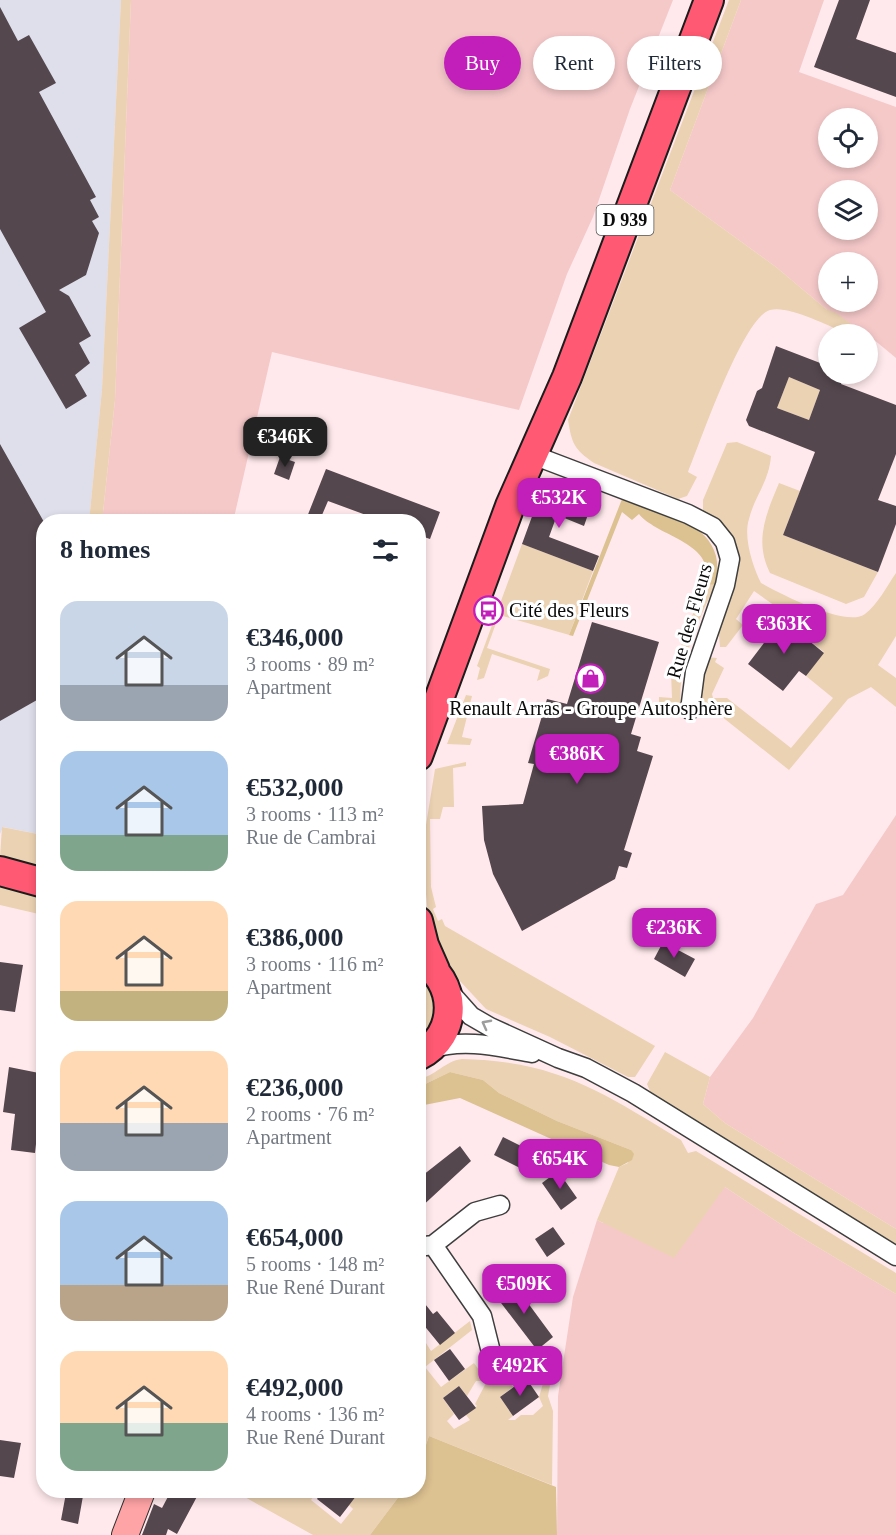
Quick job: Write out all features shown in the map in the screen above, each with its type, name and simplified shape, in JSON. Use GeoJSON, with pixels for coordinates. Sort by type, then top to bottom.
{"type":"FeatureCollection","features":[{"type":"Feature","properties":{"kind":"main road","name":"D 939"},"geometry":{"type":"LineString","coordinates":[[536,447],[548,384],[697,0]]}},
{"type":"Feature","properties":{"kind":"main road","name":"D 939"},"geometry":{"type":"LineString","coordinates":[[426,734],[510,506],[567,377],[709,0]]}},
{"type":"Feature","properties":{"kind":"main road"},"geometry":{"type":"LineString","coordinates":[[0,871],[36,881]]}},
{"type":"Feature","properties":{"kind":"main road"},"geometry":{"type":"LineString","coordinates":[[426,951],[450,1011],[444,1032],[426,1050]]}},
{"type":"Feature","properties":{"kind":"main road"},"geometry":{"type":"LineString","coordinates":[[113,1535],[127,1498]]}},
{"type":"Feature","properties":{"kind":"main road"},"geometry":{"type":"LineString","coordinates":[[125,1535],[139,1498]]}},
{"type":"Feature","properties":{"kind":"street","name":"Rue des Fleurs"},"geometry":{"type":"LineString","coordinates":[[536,447],[688,514],[713,527],[724,542],[730,559],[695,672],[690,710]]}},
{"type":"Feature","properties":{"kind":"street"},"geometry":{"type":"LineString","coordinates":[[433,972],[471,1016],[558,1058],[586,1068],[633,1093],[896,1256]]}},
{"type":"Feature","properties":{"kind":"street"},"geometry":{"type":"LineString","coordinates":[[426,1051],[449,1043],[463,1043],[492,1045],[558,1058]]}},
{"type":"Feature","properties":{"kind":"street"},"geometry":{"type":"LineString","coordinates":[[492,1356],[482,1316],[426,1246],[475,1212],[500,1205]]}},
{"type":"Feature","properties":{"kind":"shaded area"},"geometry":{"type":"Polygon","coordinates":[[[0,0],[121,0],[102,389],[90,514],[36,514],[36,834],[3,827],[0,834],[0,0]]]}},
{"type":"Feature","properties":{"kind":"shaded area"},"geometry":{"type":"Polygon","coordinates":[[[121,0],[131,0],[115,400],[103,514],[90,514],[102,389],[121,0]]]}},
{"type":"Feature","properties":{"kind":"shaded area"},"geometry":{"type":"Polygon","coordinates":[[[131,0],[673,0],[659,36],[627,36],[627,90],[637,90],[593,217],[567,274],[519,410],[272,352],[235,514],[103,514],[115,400],[131,0]]]}},
{"type":"Feature","properties":{"kind":"shaded area"},"geometry":{"type":"Polygon","coordinates":[[[729,0],[741,0],[722,51],[722,36],[715,36],[729,0]]]}},
{"type":"Feature","properties":{"kind":"shaded area"},"geometry":{"type":"Polygon","coordinates":[[[741,0],[824,0],[799,72],[896,107],[896,358],[878,343],[878,324],[851,324],[831,312],[878,312],[878,252],[818,252],[818,302],[776,267],[670,190],[707,90],[722,90],[722,51],[741,0]]]}},
{"type":"Feature","properties":{"kind":"shaded area"},"geometry":{"type":"Polygon","coordinates":[[[694,90],[707,90],[670,190],[776,267],[818,302],[818,312],[834,312],[851,324],[824,324],[797,313],[778,309],[770,310],[759,318],[747,334],[723,383],[688,472],[697,477],[687,496],[678,499],[594,463],[575,445],[568,420],[694,90]]]}},
{"type":"Feature","properties":{"kind":"shaded area"},"geometry":{"type":"Polygon","coordinates":[[[789,377],[820,390],[809,420],[777,408],[789,377]]]}},
{"type":"Feature","properties":{"kind":"shaded area"},"geometry":{"type":"Polygon","coordinates":[[[737,442],[771,456],[768,473],[747,526],[750,552],[761,583],[813,608],[844,617],[856,617],[865,614],[874,605],[896,573],[896,636],[878,665],[896,678],[896,707],[871,687],[848,699],[789,770],[716,712],[696,710],[705,657],[717,658],[715,662],[724,668],[712,694],[713,698],[727,698],[791,748],[833,698],[806,676],[824,652],[802,635],[798,640],[768,616],[778,608],[754,591],[736,619],[743,625],[726,647],[720,647],[718,624],[735,578],[712,517],[703,511],[703,500],[727,443],[737,442]]]}},
{"type":"Feature","properties":{"kind":"shaded area"},"geometry":{"type":"Polygon","coordinates":[[[779,483],[800,491],[783,535],[878,572],[864,597],[846,604],[770,573],[765,561],[762,539],[766,517],[779,483]]]}},
{"type":"Feature","properties":{"kind":"shaded area"},"geometry":{"type":"Polygon","coordinates":[[[622,499],[674,517],[704,535],[713,548],[717,564],[715,585],[704,584],[706,570],[703,559],[695,550],[648,522],[639,514],[632,520],[622,512],[573,636],[569,635],[622,499]]]}},
{"type":"Feature","properties":{"kind":"shaded area"},"geometry":{"type":"Polygon","coordinates":[[[522,544],[593,571],[569,635],[499,615],[487,648],[550,669],[548,676],[537,681],[540,670],[492,654],[484,678],[477,680],[480,668],[477,666],[522,544]]]}},
{"type":"Feature","properties":{"kind":"shaded area"},"geometry":{"type":"Polygon","coordinates":[[[704,584],[715,585],[695,630],[685,663],[680,695],[682,710],[676,716],[665,716],[659,706],[659,697],[672,698],[671,673],[704,584]]]}},
{"type":"Feature","properties":{"kind":"shaded area"},"geometry":{"type":"Polygon","coordinates":[[[466,695],[472,696],[462,737],[472,739],[470,745],[447,744],[466,695]]]}},
{"type":"Feature","properties":{"kind":"shaded area"},"geometry":{"type":"Polygon","coordinates":[[[466,762],[466,766],[453,768],[454,807],[443,807],[440,819],[430,819],[431,887],[436,907],[433,909],[438,921],[442,919],[445,926],[655,1046],[635,1077],[628,1077],[550,1037],[486,1009],[446,966],[429,927],[426,894],[426,825],[435,769],[466,762]]]}},
{"type":"Feature","properties":{"kind":"shaded area"},"geometry":{"type":"Polygon","coordinates":[[[896,815],[896,1229],[725,1123],[703,1104],[710,1077],[753,1018],[816,904],[843,895],[896,815]]]}},
{"type":"Feature","properties":{"kind":"shaded area"},"geometry":{"type":"Polygon","coordinates":[[[2,827],[36,834],[36,865],[0,857],[2,827]]]}},
{"type":"Feature","properties":{"kind":"shaded area"},"geometry":{"type":"Polygon","coordinates":[[[0,884],[36,894],[36,913],[0,905],[0,884]]]}},
{"type":"Feature","properties":{"kind":"shaded area"},"geometry":{"type":"Polygon","coordinates":[[[426,978],[441,1012],[426,1035],[426,978]]]}},
{"type":"Feature","properties":{"kind":"shaded area"},"geometry":{"type":"Polygon","coordinates":[[[665,1052],[710,1077],[703,1104],[725,1123],[896,1229],[896,1245],[652,1096],[647,1084],[665,1052]]]}},
{"type":"Feature","properties":{"kind":"shaded area"},"geometry":{"type":"Polygon","coordinates":[[[456,1060],[495,1061],[552,1073],[578,1082],[627,1107],[681,1140],[688,1153],[696,1151],[896,1273],[896,1294],[794,1233],[725,1187],[674,1258],[597,1220],[619,1167],[628,1163],[631,1150],[557,1121],[499,1093],[483,1080],[450,1072],[426,1084],[426,1077],[456,1060]]]}},
{"type":"Feature","properties":{"kind":"shaded area"},"geometry":{"type":"Polygon","coordinates":[[[450,1072],[483,1080],[499,1093],[557,1121],[631,1150],[634,1154],[632,1160],[619,1167],[609,1165],[460,1098],[426,1105],[426,1084],[450,1072]]]}},
{"type":"Feature","properties":{"kind":"shaded area"},"geometry":{"type":"Polygon","coordinates":[[[725,1187],[794,1233],[896,1294],[896,1535],[557,1535],[558,1396],[573,1297],[597,1220],[603,1223],[725,1187]]]}},
{"type":"Feature","properties":{"kind":"shaded area"},"geometry":{"type":"Polygon","coordinates":[[[470,1321],[472,1330],[426,1366],[426,1343],[431,1351],[470,1321]]]}},
{"type":"Feature","properties":{"kind":"shaded area"},"geometry":{"type":"Polygon","coordinates":[[[474,1363],[484,1377],[481,1381],[476,1381],[467,1396],[459,1386],[443,1398],[454,1414],[447,1421],[454,1429],[470,1420],[466,1415],[477,1406],[475,1404],[486,1383],[494,1383],[504,1375],[513,1387],[500,1397],[513,1416],[508,1420],[515,1420],[521,1415],[533,1415],[543,1406],[539,1397],[549,1363],[554,1363],[548,1396],[553,1411],[552,1485],[429,1436],[426,1445],[426,1368],[441,1387],[474,1363]]]}},
{"type":"Feature","properties":{"kind":"shaded area"},"geometry":{"type":"Polygon","coordinates":[[[429,1436],[556,1487],[557,1535],[370,1535],[398,1498],[426,1498],[426,1445],[429,1436]]]}},
{"type":"Feature","properties":{"kind":"shaded area"},"geometry":{"type":"Polygon","coordinates":[[[247,1498],[313,1498],[311,1500],[341,1524],[353,1509],[349,1505],[354,1498],[398,1498],[370,1535],[313,1535],[247,1498]]]}},
{"type":"Feature","properties":{"kind":"building"},"geometry":{"type":"Polygon","coordinates":[[[839,0],[870,0],[856,39],[896,53],[896,97],[814,67],[839,0]]]}},
{"type":"Feature","properties":{"kind":"building"},"geometry":{"type":"Polygon","coordinates":[[[0,7],[18,41],[29,35],[56,83],[39,92],[96,197],[90,200],[99,217],[92,221],[99,233],[86,275],[59,290],[69,296],[91,336],[79,343],[90,363],[75,375],[87,396],[66,409],[19,328],[46,312],[0,229],[0,7]]]}},
{"type":"Feature","properties":{"kind":"building"},"geometry":{"type":"Polygon","coordinates":[[[776,346],[818,362],[818,384],[841,384],[896,405],[896,454],[878,500],[896,506],[896,524],[878,572],[783,535],[815,452],[749,426],[746,420],[757,391],[762,388],[776,346]],[[789,377],[777,408],[809,420],[820,390],[789,377]]]}},
{"type":"Feature","properties":{"kind":"building"},"geometry":{"type":"Polygon","coordinates":[[[0,444],[39,514],[36,514],[36,701],[0,721],[0,444]]]}},
{"type":"Feature","properties":{"kind":"building"},"geometry":{"type":"Polygon","coordinates":[[[280,457],[295,462],[289,480],[274,474],[280,457]]]}},
{"type":"Feature","properties":{"kind":"building"},"geometry":{"type":"Polygon","coordinates":[[[326,469],[440,512],[430,539],[426,538],[426,514],[363,514],[328,501],[322,514],[308,514],[326,469]]]}},
{"type":"Feature","properties":{"kind":"building"},"geometry":{"type":"Polygon","coordinates":[[[554,494],[592,503],[584,526],[557,515],[549,537],[599,556],[593,571],[522,544],[538,500],[554,494]]]}},
{"type":"Feature","properties":{"kind":"building"},"geometry":{"type":"Polygon","coordinates":[[[768,616],[798,640],[802,635],[824,653],[806,676],[799,671],[783,691],[748,664],[767,639],[757,631],[768,616]]]}},
{"type":"Feature","properties":{"kind":"building"},"geometry":{"type":"Polygon","coordinates":[[[592,622],[659,642],[631,734],[641,737],[637,751],[653,756],[624,850],[632,853],[627,868],[619,866],[615,879],[522,931],[493,874],[484,840],[482,806],[523,804],[534,764],[528,763],[547,699],[567,704],[592,622]]]}},
{"type":"Feature","properties":{"kind":"building"},"geometry":{"type":"Polygon","coordinates":[[[663,942],[695,959],[685,977],[654,959],[663,942]]]}},
{"type":"Feature","properties":{"kind":"building"},"geometry":{"type":"Polygon","coordinates":[[[0,962],[23,965],[15,1012],[0,1010],[0,962]]]}},
{"type":"Feature","properties":{"kind":"building"},"geometry":{"type":"Polygon","coordinates":[[[9,1067],[36,1072],[35,1153],[11,1150],[15,1114],[3,1112],[9,1067]]]}},
{"type":"Feature","properties":{"kind":"building"},"geometry":{"type":"Polygon","coordinates":[[[503,1137],[531,1151],[522,1169],[494,1155],[503,1137]]]}},
{"type":"Feature","properties":{"kind":"building"},"geometry":{"type":"Polygon","coordinates":[[[460,1146],[471,1161],[426,1203],[426,1173],[460,1146]]]}},
{"type":"Feature","properties":{"kind":"building"},"geometry":{"type":"Polygon","coordinates":[[[558,1171],[577,1198],[561,1210],[542,1183],[558,1171]]]}},
{"type":"Feature","properties":{"kind":"building"},"geometry":{"type":"Polygon","coordinates":[[[553,1227],[565,1244],[547,1257],[535,1239],[553,1227]]]}},
{"type":"Feature","properties":{"kind":"building"},"geometry":{"type":"Polygon","coordinates":[[[511,1280],[553,1337],[537,1350],[498,1299],[503,1296],[499,1289],[511,1280]]]}},
{"type":"Feature","properties":{"kind":"building"},"geometry":{"type":"Polygon","coordinates":[[[426,1305],[433,1314],[437,1311],[455,1333],[440,1345],[426,1328],[426,1305]]]}},
{"type":"Feature","properties":{"kind":"building"},"geometry":{"type":"Polygon","coordinates":[[[450,1349],[465,1369],[449,1381],[434,1360],[450,1349]]]}},
{"type":"Feature","properties":{"kind":"building"},"geometry":{"type":"Polygon","coordinates":[[[526,1378],[539,1397],[513,1416],[500,1397],[526,1378]]]}},
{"type":"Feature","properties":{"kind":"building"},"geometry":{"type":"Polygon","coordinates":[[[459,1386],[476,1408],[459,1420],[443,1398],[459,1386]]]}},
{"type":"Feature","properties":{"kind":"building"},"geometry":{"type":"Polygon","coordinates":[[[0,1440],[21,1443],[14,1478],[0,1476],[0,1440]]]}},
{"type":"Feature","properties":{"kind":"building"},"geometry":{"type":"Polygon","coordinates":[[[65,1498],[83,1498],[78,1524],[61,1520],[65,1498]]]}},
{"type":"Feature","properties":{"kind":"building"},"geometry":{"type":"Polygon","coordinates":[[[167,1498],[196,1498],[177,1534],[168,1529],[166,1535],[142,1535],[154,1504],[162,1508],[167,1498]]]}},
{"type":"Feature","properties":{"kind":"building"},"geometry":{"type":"Polygon","coordinates":[[[318,1498],[355,1498],[340,1517],[318,1498]]]}},
{"type":"Feature","properties":{"kind":"place","name":"Cité des Fleurs"},"geometry":{"type":"Point","coordinates":[488,610]}},
{"type":"Feature","properties":{"kind":"place","name":"Renault Arras - Groupe Autosphère"},"geometry":{"type":"Point","coordinates":[591,678]}}]}
